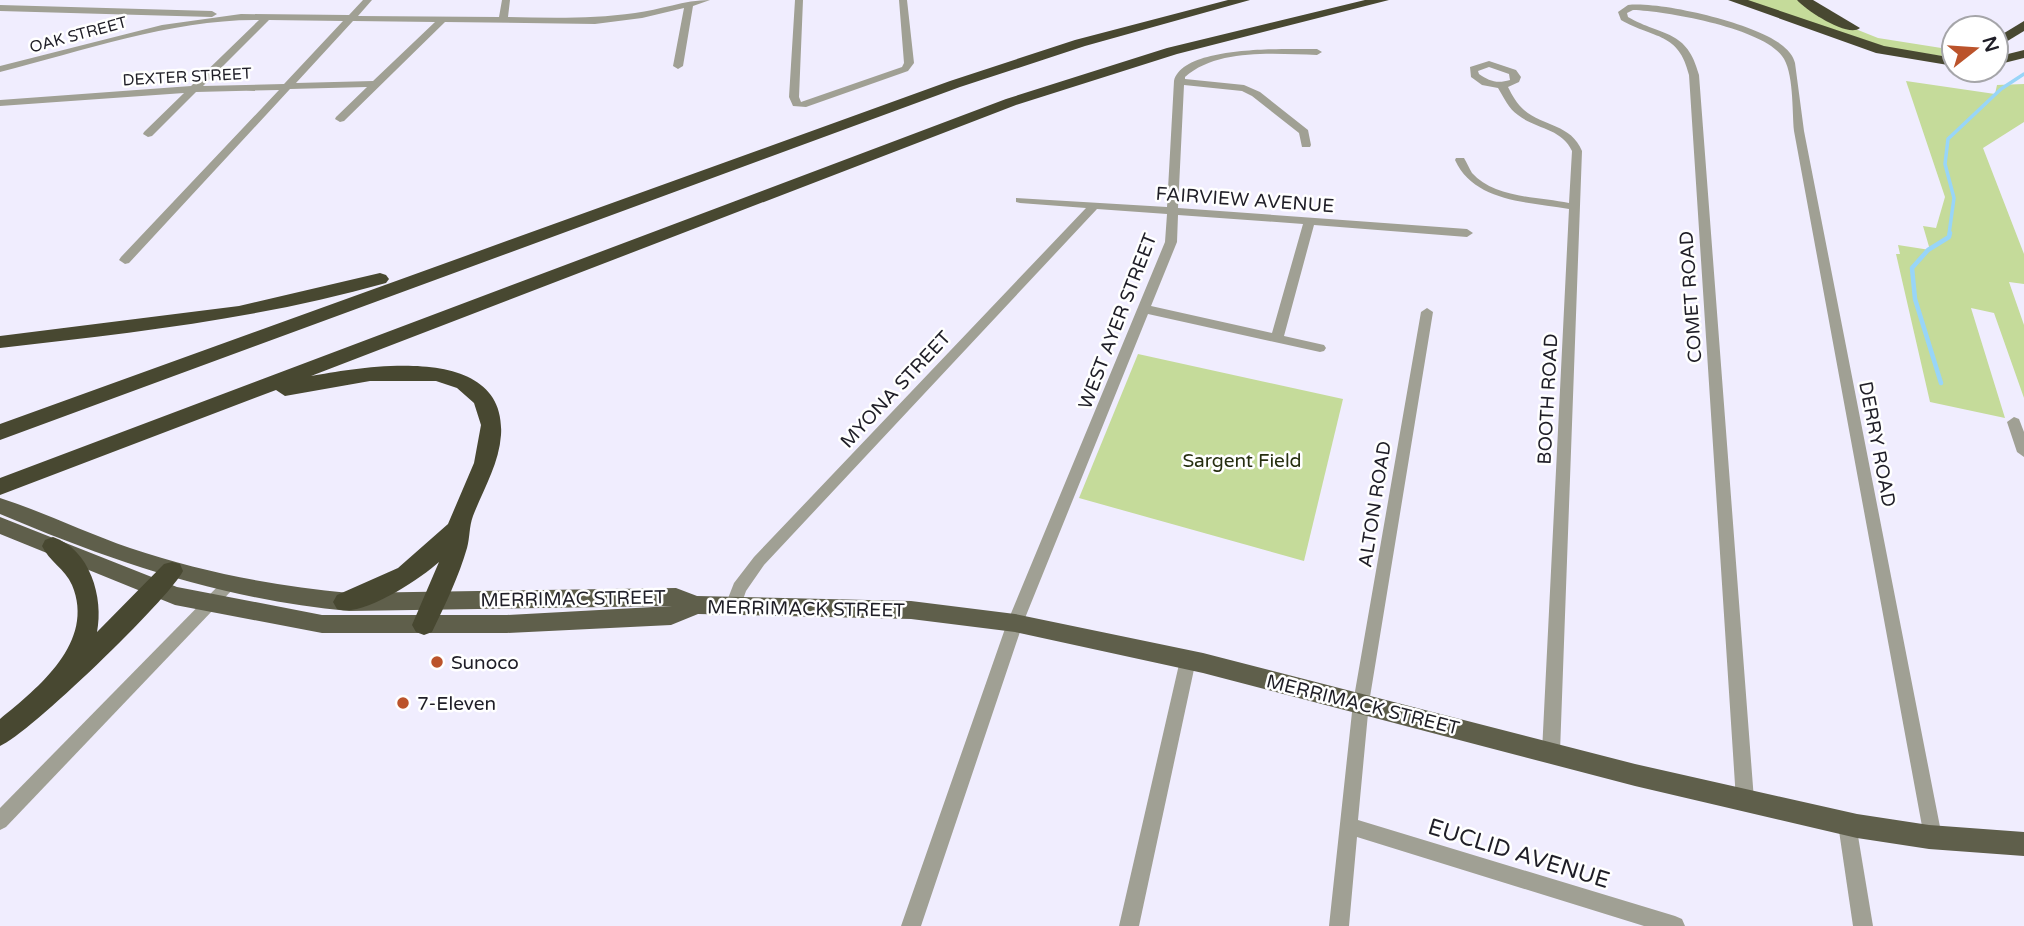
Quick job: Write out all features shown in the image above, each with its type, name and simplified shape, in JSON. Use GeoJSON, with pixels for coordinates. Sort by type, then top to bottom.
{"type":"FeatureCollection","features":[{"type":"Feature","properties":{"kind":"highway"},"geometry":{"type":"LineString","coordinates":[[0,432],[954,84],[1080,43],[1243,0]]}},
{"type":"Feature","properties":{"kind":"highway"},"geometry":{"type":"LineString","coordinates":[[0,487],[1011,102],[1198,43],[1382,0]]}},
{"type":"Feature","properties":{"kind":"highway"},"geometry":{"type":"LineString","coordinates":[[1735,0],[1881,50],[1940,60]]}},
{"type":"Feature","properties":{"kind":"highway"},"geometry":{"type":"LineString","coordinates":[[1804,0],[1823,14],[1866,33],[1913,45],[1940,48]]}},
{"type":"Feature","properties":{"kind":"highway"},"geometry":{"type":"LineString","coordinates":[[0,342],[174,322],[272,306],[337,292],[561,227]]}},
{"type":"Feature","properties":{"kind":"highway"},"geometry":{"type":"LineString","coordinates":[[205,409],[319,381],[367,373],[419,371],[445,376],[461,383],[483,400],[491,424],[488,447],[458,529],[457,544],[424,625]]}},
{"type":"Feature","properties":{"kind":"highway"},"geometry":{"type":"LineString","coordinates":[[345,601],[405,578],[433,557],[458,529]]}},
{"type":"Feature","properties":{"kind":"highway"},"geometry":{"type":"LineString","coordinates":[[53,546],[81,578],[89,594],[90,614],[79,649],[54,686]]}},
{"type":"Feature","properties":{"kind":"highway"},"geometry":{"type":"LineString","coordinates":[[0,734],[36,705],[107,638],[172,570]]}},
{"type":"Feature","properties":{"kind":"main road","name":"MERRIMAC STREET"},"geometry":{"type":"LineString","coordinates":[[0,506],[17,526],[53,546],[109,567],[154,589],[210,605],[322,624],[424,625],[671,616],[696,605]]}},
{"type":"Feature","properties":{"kind":"main road","name":"MERRIMAC STREET"},"geometry":{"type":"LineString","coordinates":[[17,526],[229,584],[345,601],[676,597],[696,605]]}},
{"type":"Feature","properties":{"kind":"main road","name":"MERRIMACK STREET"},"geometry":{"type":"LineString","coordinates":[[696,605],[911,610],[1015,623],[1188,660],[1847,824],[1933,837],[2024,844]]}},
{"type":"Feature","properties":{"kind":"street"},"geometry":{"type":"LineString","coordinates":[[140,33],[176,0]]}},
{"type":"Feature","properties":{"kind":"street"},"geometry":{"type":"LineString","coordinates":[[125,260],[368,0]]}},
{"type":"Feature","properties":{"kind":"street"},"geometry":{"type":"LineString","coordinates":[[503,19],[506,0]]}},
{"type":"Feature","properties":{"kind":"street","name":"OAK STREET"},"geometry":{"type":"LineString","coordinates":[[0,69],[140,33],[241,17],[595,21],[706,0]]}},
{"type":"Feature","properties":{"kind":"street"},"geometry":{"type":"LineString","coordinates":[[799,0],[794,97],[797,104],[802,105],[907,68],[903,0]]}},
{"type":"Feature","properties":{"kind":"street"},"geometry":{"type":"LineString","coordinates":[[678,66],[689,5]]}},
{"type":"Feature","properties":{"kind":"street","name":"COMET ROAD"},"geometry":{"type":"LineString","coordinates":[[1745,800],[1691,59],[1684,46],[1630,22],[1622,12],[1628,7],[1640,6],[1705,19],[1772,41],[1789,57]]}},
{"type":"Feature","properties":{"kind":"street"},"geometry":{"type":"LineString","coordinates":[[0,8],[241,17]]}},
{"type":"Feature","properties":{"kind":"street"},"geometry":{"type":"LineString","coordinates":[[148,134],[267,17]]}},
{"type":"Feature","properties":{"kind":"street"},"geometry":{"type":"LineString","coordinates":[[340,119],[443,19]]}},
{"type":"Feature","properties":{"kind":"street"},"geometry":{"type":"LineString","coordinates":[[1306,145],[1304,131],[1256,94],[1231,85],[1179,81],[1186,69],[1250,52],[1317,52]]}},
{"type":"Feature","properties":{"kind":"street","name":"DERRY ROAD"},"geometry":{"type":"LineString","coordinates":[[1789,57],[1802,144],[1933,837]]}},
{"type":"Feature","properties":{"kind":"street"},"geometry":{"type":"LineString","coordinates":[[0,59],[47,59]]}},
{"type":"Feature","properties":{"kind":"street","name":"WEST AYER STREET"},"geometry":{"type":"LineString","coordinates":[[911,926],[1015,623],[1171,242],[1179,81]]}},
{"type":"Feature","properties":{"kind":"street","name":"DEXTER STREET"},"geometry":{"type":"LineString","coordinates":[[0,103],[195,89],[376,85]]}},
{"type":"Feature","properties":{"kind":"street","name":"BOOTH ROAD"},"geometry":{"type":"LineString","coordinates":[[1502,86],[1520,112],[1567,136],[1575,145],[1575,206],[1550,752]]}},
{"type":"Feature","properties":{"kind":"street"},"geometry":{"type":"LineString","coordinates":[[1460,160],[1467,177],[1487,188],[1575,206]]}},
{"type":"Feature","properties":{"kind":"street","name":"FAIRVIEW AVENUE"},"geometry":{"type":"LineString","coordinates":[[1020,200],[1467,233]]}},
{"type":"Feature","properties":{"kind":"street","name":"MYONA STREET"},"geometry":{"type":"LineString","coordinates":[[733,606],[738,588],[759,562],[1095,205]]}},
{"type":"Feature","properties":{"kind":"street"},"geometry":{"type":"LineString","coordinates":[[1277,338],[1310,221]]}},
{"type":"Feature","properties":{"kind":"street"},"geometry":{"type":"LineString","coordinates":[[1144,309],[1320,348]]}},
{"type":"Feature","properties":{"kind":"street","name":"ALTON ROAD"},"geometry":{"type":"LineString","coordinates":[[1339,926],[1361,704],[1427,312]]}},
{"type":"Feature","properties":{"kind":"street"},"geometry":{"type":"LineString","coordinates":[[2014,422],[2024,452]]}},
{"type":"Feature","properties":{"kind":"street"},"geometry":{"type":"LineString","coordinates":[[0,821],[229,584]]}},
{"type":"Feature","properties":{"kind":"street"},"geometry":{"type":"LineString","coordinates":[[1129,926],[1188,660]]}},
{"type":"Feature","properties":{"kind":"street"},"geometry":{"type":"LineString","coordinates":[[1847,824],[1863,926]]}},
{"type":"Feature","properties":{"kind":"street","name":"EUCLID AVENUE"},"geometry":{"type":"LineString","coordinates":[[1349,826],[1675,926]]}},
{"type":"Feature","properties":{"kind":"green space"},"geometry":{"type":"Polygon","coordinates":[[[1744,0],[1802,0],[1828,18],[1878,38],[1940,48],[1940,56],[1888,48],[1744,0]]]}},
{"type":"Feature","properties":{"kind":"green space"},"geometry":{"type":"Polygon","coordinates":[[[1906,81],[1995,94],[1997,85],[2024,84],[2024,122],[1983,148],[2024,254],[2024,284],[2009,282],[2024,325],[2024,398],[1994,313],[1971,308],[2005,418],[1930,402],[1896,254],[1900,254],[1898,245],[1930,250],[1923,226],[1936,228],[1945,197],[1906,81]]]}},
{"type":"Feature","properties":{"kind":"green space","name":"Sargent Field"},"geometry":{"type":"Polygon","coordinates":[[[1138,354],[1343,399],[1304,561],[1079,498],[1138,354]]]}},
{"type":"Feature","properties":{"kind":"waterway"},"geometry":{"type":"LineString","coordinates":[[1949,234],[1954,198],[1945,164],[1948,139],[2001,89],[2024,74]]}},
{"type":"Feature","properties":{"kind":"waterway"},"geometry":{"type":"LineString","coordinates":[[1941,383],[1915,299],[1912,268],[1928,250],[1949,237],[1950,233]]}},
{"type":"Feature","properties":{"kind":"place","name":"Sunoco"},"geometry":{"type":"Point","coordinates":[437,662]}},
{"type":"Feature","properties":{"kind":"place","name":"7-Eleven"},"geometry":{"type":"Point","coordinates":[403,703]}}]}
